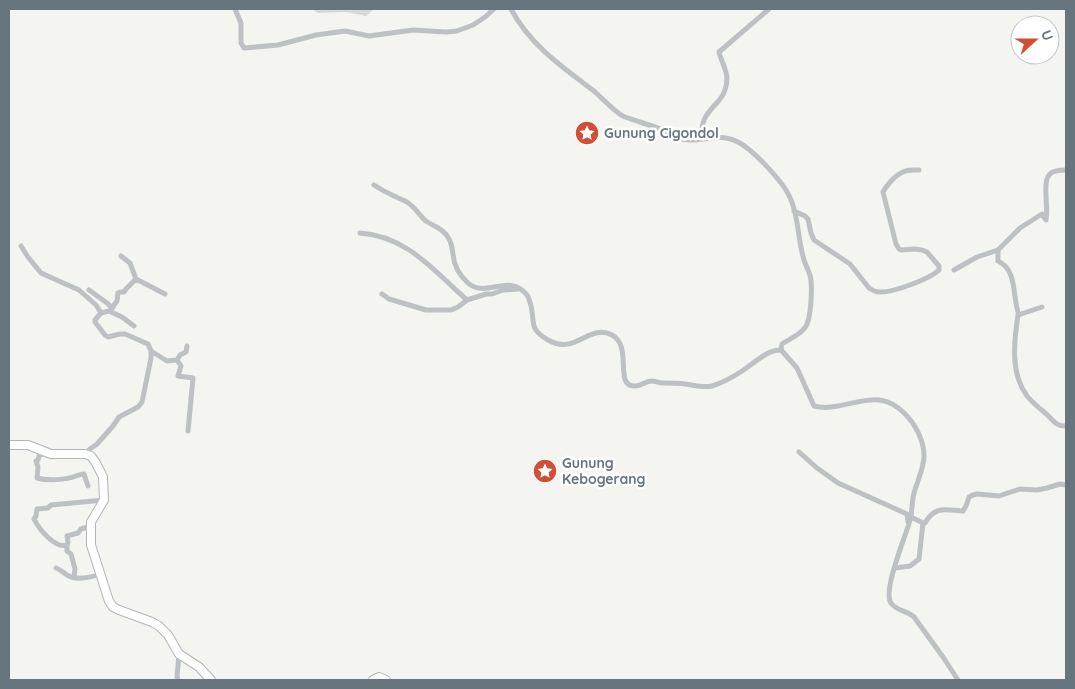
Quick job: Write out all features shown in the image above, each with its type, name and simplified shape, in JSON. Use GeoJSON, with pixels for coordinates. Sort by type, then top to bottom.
{"type":"FeatureCollection","features":[{"type":"Feature","properties":{"kind":"street"},"geometry":{"type":"LineString","coordinates":[[235,9],[241,23],[241,43],[244,48],[278,45],[316,35],[349,31],[364,36],[413,30],[457,31],[485,17],[494,9]]}},
{"type":"Feature","properties":{"kind":"street"},"geometry":{"type":"LineString","coordinates":[[506,9],[515,16]]}},
{"type":"Feature","properties":{"kind":"street"},"geometry":{"type":"LineString","coordinates":[[511,9],[522,27],[546,54],[621,115],[656,127],[681,139],[730,138],[747,148],[772,172],[784,187],[789,195],[794,211],[804,258],[812,279],[812,290],[807,324],[801,332],[783,344],[781,350]]}},
{"type":"Feature","properties":{"kind":"street"},"geometry":{"type":"LineString","coordinates":[[701,139],[705,118],[720,100],[725,89],[727,77],[719,52],[769,9]]}},
{"type":"Feature","properties":{"kind":"street"},"geometry":{"type":"LineString","coordinates":[[794,211],[807,218],[814,240],[850,264],[872,290],[883,292],[914,283],[936,273],[940,267],[924,251],[901,250],[898,248],[883,192],[902,172],[919,170]]}},
{"type":"Feature","properties":{"kind":"street"},"geometry":{"type":"LineString","coordinates":[[954,270],[977,257],[998,250],[1020,228],[1042,214],[1046,220],[1046,178],[1054,171],[1066,170]]}},
{"type":"Feature","properties":{"kind":"street"},"geometry":{"type":"LineString","coordinates":[[374,185],[407,202],[422,218],[443,231],[450,242],[456,268],[461,277],[470,286],[489,288],[509,284],[526,294],[529,297],[535,330],[540,335],[560,345],[566,345],[599,333],[616,338],[623,352],[624,379],[633,386],[652,381],[711,386],[731,378],[772,351],[781,350]]}},
{"type":"Feature","properties":{"kind":"street"},"geometry":{"type":"LineString","coordinates":[[360,233],[381,236],[402,245],[424,260],[467,300]]}},
{"type":"Feature","properties":{"kind":"street"},"geometry":{"type":"LineString","coordinates":[[21,246],[41,273],[79,290],[96,305],[102,314]]}},
{"type":"Feature","properties":{"kind":"street"},"geometry":{"type":"LineString","coordinates":[[998,250],[998,261],[1004,264],[1010,274],[1019,315],[1014,340],[1015,364],[1024,391],[1055,423],[1059,426],[1066,426]]}},
{"type":"Feature","properties":{"kind":"street"},"geometry":{"type":"LineString","coordinates":[[121,256],[130,263],[136,279],[165,294]]}},
{"type":"Feature","properties":{"kind":"street"},"geometry":{"type":"LineString","coordinates":[[86,454],[97,444],[119,417],[138,407],[142,402],[151,362],[151,351],[148,344],[125,334],[105,336],[95,320],[111,310],[117,301],[118,293],[124,292],[136,279]]}},
{"type":"Feature","properties":{"kind":"street"},"geometry":{"type":"LineString","coordinates":[[382,294],[389,300],[426,310],[451,310],[467,300],[486,294],[519,289]]}},
{"type":"Feature","properties":{"kind":"street"},"geometry":{"type":"LineString","coordinates":[[90,290],[107,303],[111,310],[134,326]]}},
{"type":"Feature","properties":{"kind":"street"},"geometry":{"type":"LineString","coordinates":[[1018,315],[1042,307]]}},
{"type":"Feature","properties":{"kind":"street"},"geometry":{"type":"LineString","coordinates":[[177,360],[180,355],[186,352],[187,346]]}},
{"type":"Feature","properties":{"kind":"street"},"geometry":{"type":"LineString","coordinates":[[781,350],[797,368],[814,406],[830,408],[875,399],[896,406],[909,418],[918,433],[924,451],[924,458],[907,532],[900,547],[888,588],[888,597],[890,603],[914,617],[958,680]]}},
{"type":"Feature","properties":{"kind":"street"},"geometry":{"type":"LineString","coordinates":[[151,351],[167,361],[177,360]]}},
{"type":"Feature","properties":{"kind":"street"},"geometry":{"type":"LineString","coordinates":[[177,360],[181,366],[178,376],[193,378],[188,431]]}},
{"type":"Feature","properties":{"kind":"street"},"geometry":{"type":"LineString","coordinates":[[9,445],[28,445],[51,454],[86,454],[92,458],[103,476],[104,500],[91,526],[92,548],[107,598],[113,607],[159,626],[168,635],[179,654],[199,667],[211,680]]}},
{"type":"Feature","properties":{"kind":"street"},"geometry":{"type":"LineString","coordinates":[[47,452],[38,456],[36,461],[38,478],[60,479],[84,474],[88,486]]}},
{"type":"Feature","properties":{"kind":"street"},"geometry":{"type":"LineString","coordinates":[[799,452],[838,483],[907,514],[909,521],[907,532]]}},
{"type":"Feature","properties":{"kind":"street"},"geometry":{"type":"LineString","coordinates":[[895,568],[910,566],[919,559],[923,523],[933,512],[940,509],[963,511],[969,497],[973,494],[999,496],[1020,489],[1037,490],[1060,484],[1066,485]]}},
{"type":"Feature","properties":{"kind":"street"},"geometry":{"type":"LineString","coordinates":[[67,545],[65,547],[60,546],[37,525],[34,519],[37,509],[104,500]]}},
{"type":"Feature","properties":{"kind":"street"},"geometry":{"type":"LineString","coordinates":[[911,517],[923,523]]}},
{"type":"Feature","properties":{"kind":"street"},"geometry":{"type":"LineString","coordinates":[[74,577],[75,569],[70,554],[67,551],[67,536],[91,526]]}},
{"type":"Feature","properties":{"kind":"street"},"geometry":{"type":"LineString","coordinates":[[56,568],[70,577],[84,578],[101,574]]}},
{"type":"Feature","properties":{"kind":"street"},"geometry":{"type":"LineString","coordinates":[[178,680],[179,654]]}},
{"type":"Feature","properties":{"kind":"street"},"geometry":{"type":"LineString","coordinates":[[373,680],[380,677],[386,680]]}},
{"type":"Feature","properties":{"kind":"shaded area"},"geometry":{"type":"Polygon","coordinates":[[[312,9],[374,9],[366,16],[346,12],[318,13],[312,9]]]}},
{"type":"Feature","properties":{"kind":"place","name":"Gunung Cigondol"},"geometry":{"type":"Point","coordinates":[587,133]}},
{"type":"Feature","properties":{"kind":"place","name":"Gunung Kebogerang"},"geometry":{"type":"Point","coordinates":[545,471]}}]}
